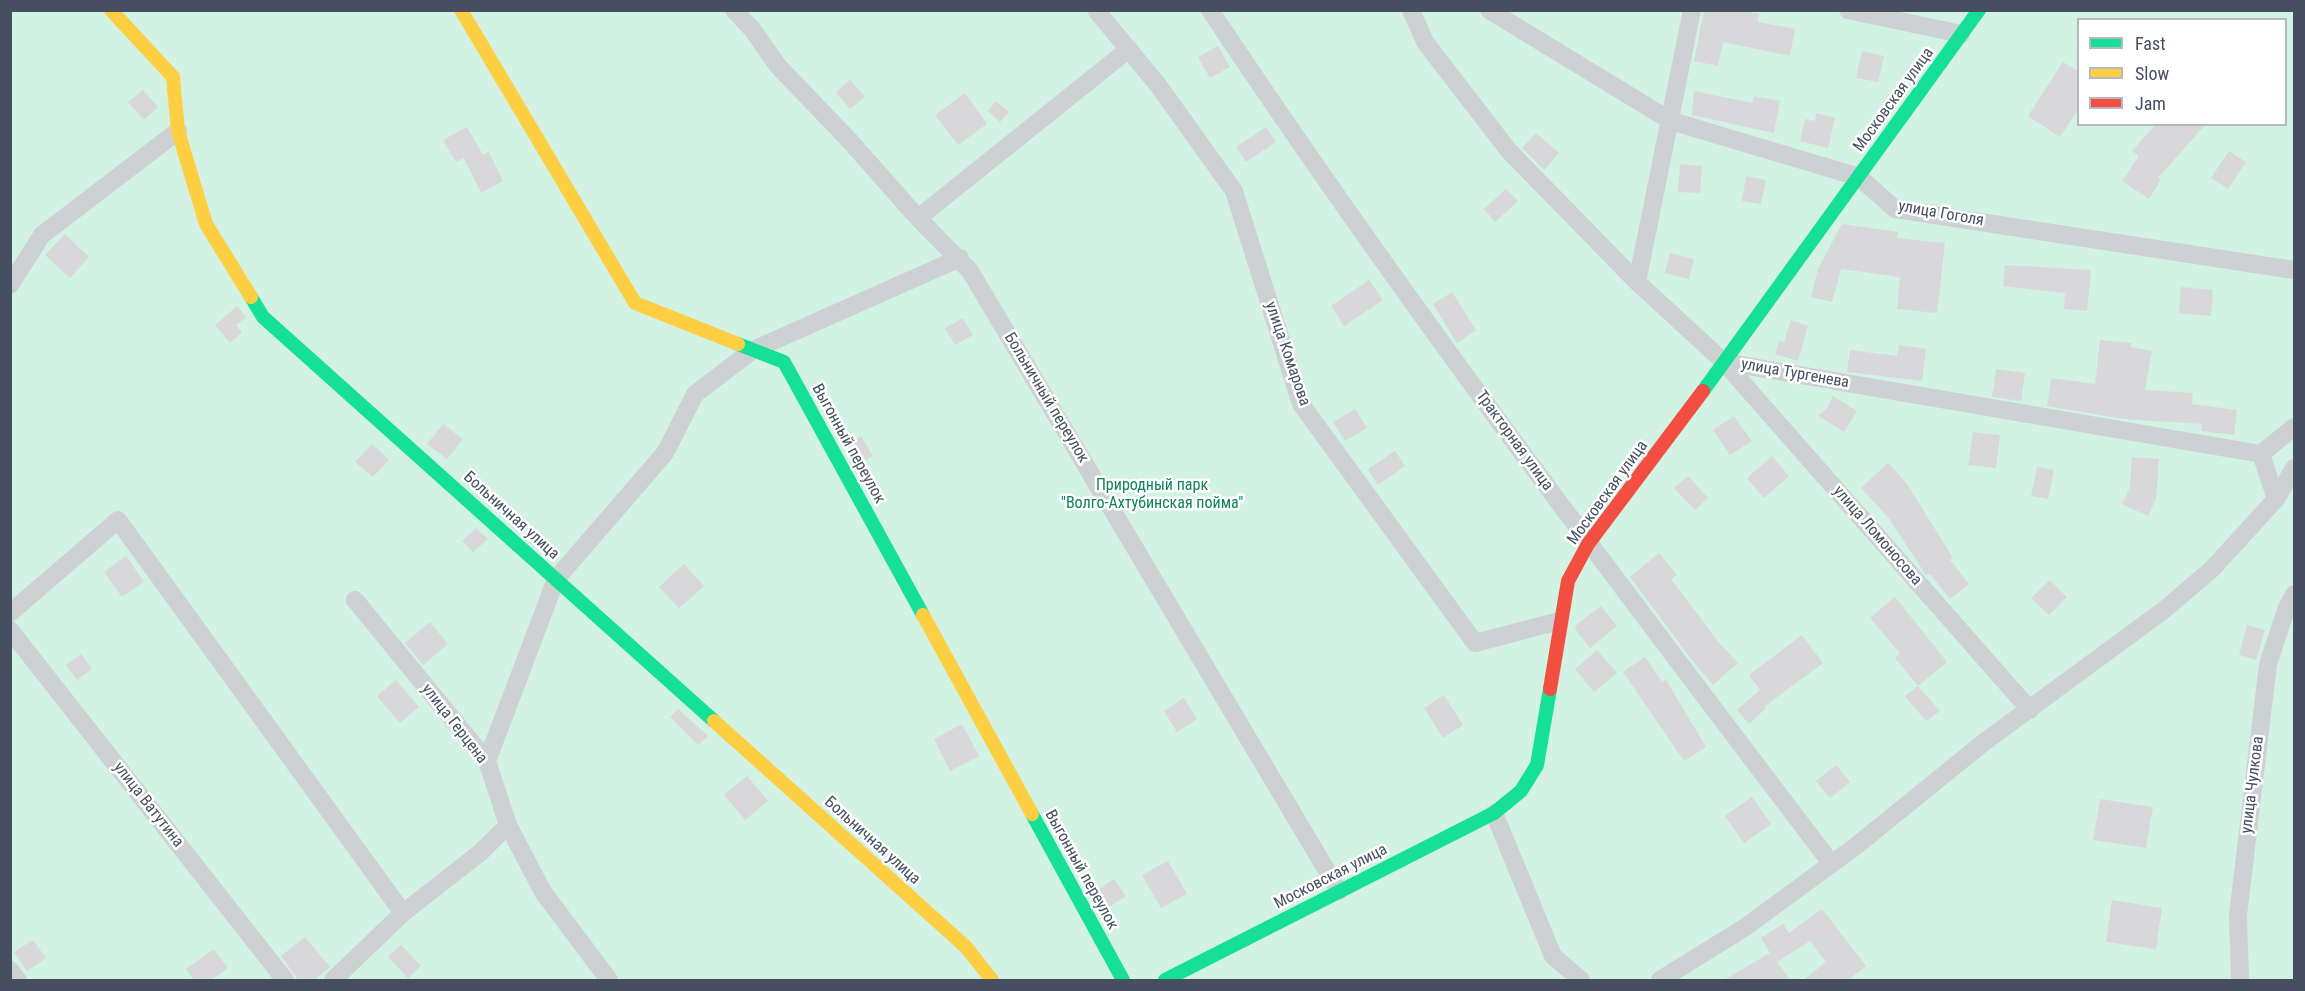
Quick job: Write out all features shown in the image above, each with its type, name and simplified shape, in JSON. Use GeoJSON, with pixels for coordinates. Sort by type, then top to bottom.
{"type":"FeatureCollection","features":[{"type":"Feature","properties":{"kind":"street","name":"Больничная улица"},"geometry":{"type":"LineString","coordinates":[[111,10],[173,77],[178,131],[206,224],[263,317],[966,947],[992,981]]}},
{"type":"Feature","properties":{"kind":"street","name":"Выгонный переулок"},"geometry":{"type":"LineString","coordinates":[[461,10],[636,303],[784,362],[1123,981]]}},
{"type":"Feature","properties":{"kind":"street","name":"Больничный переулок"},"geometry":{"type":"LineString","coordinates":[[734,10],[752,29],[778,66],[849,140],[918,218],[960,258],[976,281],[1339,891]]}},
{"type":"Feature","properties":{"kind":"street","name":"улица Комарова"},"geometry":{"type":"LineString","coordinates":[[1096,10],[1129,49],[1234,192],[1301,404],[1475,644],[1560,621]]}},
{"type":"Feature","properties":{"kind":"street","name":"Тракторная улица"},"geometry":{"type":"LineString","coordinates":[[1210,10],[1312,164],[1588,544],[1831,863]]}},
{"type":"Feature","properties":{"kind":"street","name":"улица Тургенева"},"geometry":{"type":"LineString","coordinates":[[1411,10],[1425,42],[1509,151],[1637,282],[1724,362],[2261,454]]}},
{"type":"Feature","properties":{"kind":"street","name":"улица Гоголя"},"geometry":{"type":"LineString","coordinates":[[1489,10],[1671,121],[1859,177],[1895,209],[2295,270]]}},
{"type":"Feature","properties":{"kind":"street"},"geometry":{"type":"LineString","coordinates":[[1637,282],[1692,10]]}},
{"type":"Feature","properties":{"kind":"street"},"geometry":{"type":"LineString","coordinates":[[1848,10],[1962,34]]}},
{"type":"Feature","properties":{"kind":"street","name":"Московская улица"},"geometry":{"type":"LineString","coordinates":[[1165,981],[1494,813],[1521,791],[1537,765],[1568,581],[1588,544],[1724,362],[1979,10]]}},
{"type":"Feature","properties":{"kind":"street"},"geometry":{"type":"LineString","coordinates":[[918,218],[1129,49]]}},
{"type":"Feature","properties":{"kind":"street"},"geometry":{"type":"LineString","coordinates":[[10,285],[42,234],[178,131]]}},
{"type":"Feature","properties":{"kind":"street"},"geometry":{"type":"LineString","coordinates":[[487,761],[556,579],[664,453],[695,394],[753,350],[960,258]]}},
{"type":"Feature","properties":{"kind":"street","name":"улица Ломоносова"},"geometry":{"type":"LineString","coordinates":[[1724,362],[2030,710]]}},
{"type":"Feature","properties":{"kind":"street"},"geometry":{"type":"LineString","coordinates":[[2276,499],[2261,454],[2295,428]]}},
{"type":"Feature","properties":{"kind":"street"},"geometry":{"type":"LineString","coordinates":[[1660,981],[1744,928],[1831,863],[1983,743],[2164,610],[2212,569],[2276,499],[2295,468]]}},
{"type":"Feature","properties":{"kind":"street"},"geometry":{"type":"LineString","coordinates":[[10,613],[118,520],[403,913]]}},
{"type":"Feature","properties":{"kind":"street","name":"улица Чулкова"},"geometry":{"type":"LineString","coordinates":[[2240,981],[2238,915],[2268,664],[2286,610],[2295,594]]}},
{"type":"Feature","properties":{"kind":"street","name":"улица Герцена"},"geometry":{"type":"LineString","coordinates":[[355,600],[487,761],[508,825],[543,892],[609,981]]}},
{"type":"Feature","properties":{"kind":"street","name":"улица Ватутина"},"geometry":{"type":"LineString","coordinates":[[10,630],[285,981]]}},
{"type":"Feature","properties":{"kind":"street"},"geometry":{"type":"LineString","coordinates":[[1494,813],[1553,956],[1581,981]]}},
{"type":"Feature","properties":{"kind":"street"},"geometry":{"type":"LineString","coordinates":[[333,981],[403,913],[481,852],[508,825]]}},
{"type":"Feature","properties":{"kind":"street"},"geometry":{"type":"LineString","coordinates":[[10,970],[18,981]]}},
{"type":"Feature","properties":{"kind":"green space","name":"Природный парк \"Волго-Ахтубинская пойма\""},"geometry":{"type":"Polygon","coordinates":[[[10,11],[2294,11],[2294,980],[11,980],[10,11]]]}},
{"type":"Feature","properties":{"kind":"building"},"geometry":{"type":"Polygon","coordinates":[[[1704,10],[1738,10],[1759,14],[1758,22],[1795,29],[1790,56],[1723,42],[1718,66],[1694,61],[1704,10]]]}},
{"type":"Feature","properties":{"kind":"building"},"geometry":{"type":"Polygon","coordinates":[[[1218,46],[1230,67],[1210,78],[1198,57],[1218,46]]]}},
{"type":"Feature","properties":{"kind":"building"},"geometry":{"type":"Polygon","coordinates":[[[1862,51],[1884,56],[1878,82],[1856,78],[1862,51]]]}},
{"type":"Feature","properties":{"kind":"building"},"geometry":{"type":"Polygon","coordinates":[[[2063,62],[2077,71],[2077,111],[2060,137],[2028,116],[2063,62]]]}},
{"type":"Feature","properties":{"kind":"building"},"geometry":{"type":"Polygon","coordinates":[[[850,80],[865,97],[850,109],[836,92],[850,80]]]}},
{"type":"Feature","properties":{"kind":"building"},"geometry":{"type":"Polygon","coordinates":[[[143,90],[158,107],[144,120],[128,102],[143,90]]]}},
{"type":"Feature","properties":{"kind":"building"},"geometry":{"type":"Polygon","coordinates":[[[1694,91],[1752,103],[1754,96],[1780,101],[1774,133],[1692,115],[1694,91]]]}},
{"type":"Feature","properties":{"kind":"building"},"geometry":{"type":"Polygon","coordinates":[[[965,93],[987,124],[958,145],[935,115],[965,93]]]}},
{"type":"Feature","properties":{"kind":"building"},"geometry":{"type":"Polygon","coordinates":[[[996,101],[1009,112],[1000,122],[988,111],[996,101]]]}},
{"type":"Feature","properties":{"kind":"building"},"geometry":{"type":"Polygon","coordinates":[[[1816,113],[1835,118],[1828,148],[1800,141],[1805,119],[1815,121],[1816,113]]]}},
{"type":"Feature","properties":{"kind":"building"},"geometry":{"type":"Polygon","coordinates":[[[2154,126],[2204,126],[2158,178],[2161,179],[2149,199],[2122,181],[2139,156],[2132,151],[2154,126]]]}},
{"type":"Feature","properties":{"kind":"building"},"geometry":{"type":"Polygon","coordinates":[[[467,127],[483,155],[489,152],[503,181],[481,193],[464,158],[456,162],[443,140],[467,127]]]}},
{"type":"Feature","properties":{"kind":"building"},"geometry":{"type":"Polygon","coordinates":[[[1266,127],[1276,142],[1246,162],[1236,147],[1266,127]]]}},
{"type":"Feature","properties":{"kind":"building"},"geometry":{"type":"Polygon","coordinates":[[[1536,133],[1559,153],[1544,170],[1522,148],[1536,133]]]}},
{"type":"Feature","properties":{"kind":"building"},"geometry":{"type":"Polygon","coordinates":[[[2229,151],[2246,162],[2228,189],[2211,178],[2229,151]]]}},
{"type":"Feature","properties":{"kind":"building"},"geometry":{"type":"Polygon","coordinates":[[[1680,164],[1702,166],[1700,193],[1678,192],[1680,164]]]}},
{"type":"Feature","properties":{"kind":"building"},"geometry":{"type":"Polygon","coordinates":[[[1746,176],[1766,180],[1761,204],[1742,201],[1746,176]]]}},
{"type":"Feature","properties":{"kind":"building"},"geometry":{"type":"Polygon","coordinates":[[[1506,189],[1518,201],[1495,222],[1484,209],[1506,189]]]}},
{"type":"Feature","properties":{"kind":"building"},"geometry":{"type":"Polygon","coordinates":[[[1842,224],[1898,232],[1897,238],[1945,243],[1937,313],[1897,309],[1900,277],[1841,269],[1832,302],[1811,297],[1818,269],[1842,224]]]}},
{"type":"Feature","properties":{"kind":"building"},"geometry":{"type":"Polygon","coordinates":[[[65,234],[89,257],[70,278],[45,255],[65,234]]]}},
{"type":"Feature","properties":{"kind":"building"},"geometry":{"type":"Polygon","coordinates":[[[1670,253],[1694,259],[1689,279],[1665,273],[1670,253]]]}},
{"type":"Feature","properties":{"kind":"building"},"geometry":{"type":"Polygon","coordinates":[[[2005,265],[2091,270],[2087,311],[2064,309],[2065,293],[2003,286],[2005,265]]]}},
{"type":"Feature","properties":{"kind":"building"},"geometry":{"type":"Polygon","coordinates":[[[1369,280],[1383,300],[1344,326],[1331,306],[1369,280]]]}},
{"type":"Feature","properties":{"kind":"building"},"geometry":{"type":"Polygon","coordinates":[[[2181,287],[2213,290],[2211,316],[2179,313],[2181,287]]]}},
{"type":"Feature","properties":{"kind":"building"},"geometry":{"type":"Polygon","coordinates":[[[1452,292],[1476,330],[1457,343],[1433,304],[1452,292]]]}},
{"type":"Feature","properties":{"kind":"building"},"geometry":{"type":"Polygon","coordinates":[[[237,306],[246,317],[236,325],[242,333],[230,343],[215,325],[237,306]]]}},
{"type":"Feature","properties":{"kind":"building"},"geometry":{"type":"Polygon","coordinates":[[[963,318],[973,335],[955,345],[945,328],[963,318]]]}},
{"type":"Feature","properties":{"kind":"building"},"geometry":{"type":"Polygon","coordinates":[[[1791,320],[1808,326],[1798,361],[1775,354],[1779,341],[1784,342],[1791,320]]]}},
{"type":"Feature","properties":{"kind":"building"},"geometry":{"type":"Polygon","coordinates":[[[2100,340],[2131,343],[2131,347],[2152,351],[2145,390],[2193,393],[2192,404],[2237,410],[2234,435],[2201,431],[2202,424],[2123,419],[2047,406],[2051,378],[2095,384],[2100,340]]]}},
{"type":"Feature","properties":{"kind":"building"},"geometry":{"type":"Polygon","coordinates":[[[1899,345],[1926,349],[1922,381],[1847,372],[1850,350],[1897,356],[1899,345]]]}},
{"type":"Feature","properties":{"kind":"building"},"geometry":{"type":"Polygon","coordinates":[[[1996,369],[2025,373],[2021,401],[1992,397],[1996,369]]]}},
{"type":"Feature","properties":{"kind":"building"},"geometry":{"type":"Polygon","coordinates":[[[1833,396],[1857,411],[1844,432],[1818,416],[1828,407],[1833,396]]]}},
{"type":"Feature","properties":{"kind":"building"},"geometry":{"type":"Polygon","coordinates":[[[1355,409],[1367,428],[1345,441],[1333,422],[1355,409]]]}},
{"type":"Feature","properties":{"kind":"building"},"geometry":{"type":"Polygon","coordinates":[[[1734,416],[1752,441],[1730,455],[1713,430],[1734,416]]]}},
{"type":"Feature","properties":{"kind":"building"},"geometry":{"type":"Polygon","coordinates":[[[443,424],[463,439],[447,459],[427,444],[443,424]]]}},
{"type":"Feature","properties":{"kind":"building"},"geometry":{"type":"Polygon","coordinates":[[[1973,432],[2000,435],[1996,468],[1968,465],[1973,432]]]}},
{"type":"Feature","properties":{"kind":"building"},"geometry":{"type":"Polygon","coordinates":[[[861,436],[873,456],[858,464],[846,445],[861,436]]]}},
{"type":"Feature","properties":{"kind":"building"},"geometry":{"type":"Polygon","coordinates":[[[372,444],[389,460],[373,477],[355,462],[372,444]]]}},
{"type":"Feature","properties":{"kind":"building"},"geometry":{"type":"Polygon","coordinates":[[[1395,451],[1405,466],[1378,485],[1368,469],[1395,451]]]}},
{"type":"Feature","properties":{"kind":"building"},"geometry":{"type":"Polygon","coordinates":[[[1772,456],[1789,476],[1764,498],[1747,478],[1772,456]]]}},
{"type":"Feature","properties":{"kind":"building"},"geometry":{"type":"Polygon","coordinates":[[[2132,457],[2159,459],[2156,499],[2148,516],[2122,504],[2130,487],[2132,457]]]}},
{"type":"Feature","properties":{"kind":"building"},"geometry":{"type":"Polygon","coordinates":[[[1888,463],[1907,484],[1953,558],[1950,560],[1969,584],[1950,599],[1930,574],[1926,575],[1888,517],[1861,488],[1888,463]]]}},
{"type":"Feature","properties":{"kind":"building"},"geometry":{"type":"Polygon","coordinates":[[[2037,467],[2054,470],[2048,499],[2031,496],[2037,467]]]}},
{"type":"Feature","properties":{"kind":"building"},"geometry":{"type":"Polygon","coordinates":[[[1688,476],[1708,498],[1695,510],[1674,488],[1688,476]]]}},
{"type":"Feature","properties":{"kind":"building"},"geometry":{"type":"Polygon","coordinates":[[[476,528],[488,539],[473,552],[462,541],[476,528]]]}},
{"type":"Feature","properties":{"kind":"building"},"geometry":{"type":"Polygon","coordinates":[[[1659,553],[1677,575],[1671,579],[1720,644],[1738,663],[1713,685],[1630,577],[1659,553]]]}},
{"type":"Feature","properties":{"kind":"building"},"geometry":{"type":"Polygon","coordinates":[[[126,556],[144,582],[122,597],[104,572],[126,556]]]}},
{"type":"Feature","properties":{"kind":"building"},"geometry":{"type":"Polygon","coordinates":[[[684,564],[704,586],[679,608],[659,587],[684,564]]]}},
{"type":"Feature","properties":{"kind":"building"},"geometry":{"type":"Polygon","coordinates":[[[2050,580],[2067,597],[2049,615],[2031,598],[2050,580]]]}},
{"type":"Feature","properties":{"kind":"building"},"geometry":{"type":"Polygon","coordinates":[[[1895,597],[1947,662],[1918,686],[1895,658],[1900,653],[1870,618],[1895,597]]]}},
{"type":"Feature","properties":{"kind":"building"},"geometry":{"type":"Polygon","coordinates":[[[1601,606],[1617,626],[1590,648],[1575,629],[1576,625],[1601,606]]]}},
{"type":"Feature","properties":{"kind":"building"},"geometry":{"type":"Polygon","coordinates":[[[430,622],[448,644],[423,665],[405,643],[430,622]]]}},
{"type":"Feature","properties":{"kind":"building"},"geometry":{"type":"Polygon","coordinates":[[[2247,625],[2265,630],[2256,660],[2239,655],[2247,625]]]}},
{"type":"Feature","properties":{"kind":"building"},"geometry":{"type":"Polygon","coordinates":[[[1802,635],[1823,663],[1765,706],[1766,708],[1749,724],[1737,710],[1760,690],[1749,675],[1802,635]]]}},
{"type":"Feature","properties":{"kind":"building"},"geometry":{"type":"Polygon","coordinates":[[[1597,650],[1617,673],[1594,692],[1575,669],[1597,650]]]}},
{"type":"Feature","properties":{"kind":"building"},"geometry":{"type":"Polygon","coordinates":[[[81,654],[92,669],[77,680],[66,665],[81,654]]]}},
{"type":"Feature","properties":{"kind":"building"},"geometry":{"type":"Polygon","coordinates":[[[1645,657],[1662,682],[1666,680],[1706,747],[1684,761],[1623,672],[1645,657]]]}},
{"type":"Feature","properties":{"kind":"building"},"geometry":{"type":"Polygon","coordinates":[[[396,680],[419,707],[400,723],[377,696],[396,680]]]}},
{"type":"Feature","properties":{"kind":"building"},"geometry":{"type":"Polygon","coordinates":[[[1918,686],[1940,711],[1926,721],[1905,696],[1918,686]]]}},
{"type":"Feature","properties":{"kind":"building"},"geometry":{"type":"Polygon","coordinates":[[[1444,695],[1463,725],[1443,738],[1424,708],[1444,695]]]}},
{"type":"Feature","properties":{"kind":"building"},"geometry":{"type":"Polygon","coordinates":[[[1184,698],[1197,719],[1177,732],[1164,711],[1184,698]]]}},
{"type":"Feature","properties":{"kind":"building"},"geometry":{"type":"Polygon","coordinates":[[[678,709],[708,736],[698,745],[670,717],[678,709]]]}},
{"type":"Feature","properties":{"kind":"building"},"geometry":{"type":"Polygon","coordinates":[[[962,724],[979,756],[950,771],[934,739],[962,724]]]}},
{"type":"Feature","properties":{"kind":"building"},"geometry":{"type":"Polygon","coordinates":[[[1836,765],[1850,782],[1830,798],[1816,781],[1836,765]]]}},
{"type":"Feature","properties":{"kind":"building"},"geometry":{"type":"Polygon","coordinates":[[[747,776],[768,801],[745,820],[724,795],[747,776]]]}},
{"type":"Feature","properties":{"kind":"building"},"geometry":{"type":"Polygon","coordinates":[[[1752,797],[1771,824],[1744,843],[1725,816],[1752,797]]]}},
{"type":"Feature","properties":{"kind":"building"},"geometry":{"type":"Polygon","coordinates":[[[2100,799],[2153,807],[2146,848],[2093,840],[2100,799]]]}},
{"type":"Feature","properties":{"kind":"building"},"geometry":{"type":"Polygon","coordinates":[[[1168,861],[1187,894],[1161,908],[1142,875],[1168,861]]]}},
{"type":"Feature","properties":{"kind":"building"},"geometry":{"type":"Polygon","coordinates":[[[1114,879],[1126,896],[1108,908],[1096,891],[1114,879]]]}},
{"type":"Feature","properties":{"kind":"building"},"geometry":{"type":"Polygon","coordinates":[[[2112,900],[2162,908],[2156,949],[2106,942],[2112,900]]]}},
{"type":"Feature","properties":{"kind":"building"},"geometry":{"type":"Polygon","coordinates":[[[1822,909],[1866,966],[1847,981],[1802,981],[1826,962],[1810,941],[1777,962],[1791,981],[1722,981],[1770,953],[1761,938],[1783,924],[1789,933],[1822,909]]]}},
{"type":"Feature","properties":{"kind":"building"},"geometry":{"type":"Polygon","coordinates":[[[305,937],[330,967],[313,981],[299,981],[281,956],[305,937]]]}},
{"type":"Feature","properties":{"kind":"building"},"geometry":{"type":"Polygon","coordinates":[[[33,940],[46,958],[27,971],[14,952],[33,940]]]}},
{"type":"Feature","properties":{"kind":"building"},"geometry":{"type":"Polygon","coordinates":[[[401,945],[421,966],[408,978],[388,957],[401,945]]]}},
{"type":"Feature","properties":{"kind":"building"},"geometry":{"type":"Polygon","coordinates":[[[214,949],[228,968],[210,981],[194,981],[186,969],[214,949]]]}},
{"type":"Feature","properties":{"kind":"traffic: fast"},"geometry":{"type":"LineString","coordinates":[[1703,391],[1979,10]]}},
{"type":"Feature","properties":{"kind":"traffic: fast"},"geometry":{"type":"LineString","coordinates":[[251,297],[263,317],[714,721]]}},
{"type":"Feature","properties":{"kind":"traffic: fast"},"geometry":{"type":"LineString","coordinates":[[738,344],[784,362],[923,615]]}},
{"type":"Feature","properties":{"kind":"traffic: fast"},"geometry":{"type":"LineString","coordinates":[[1165,980],[1494,813],[1521,791],[1537,765],[1550,689]]}},
{"type":"Feature","properties":{"kind":"traffic: fast"},"geometry":{"type":"LineString","coordinates":[[1032,814],[1123,980]]}},
{"type":"Feature","properties":{"kind":"traffic: slow"},"geometry":{"type":"LineString","coordinates":[[111,10],[173,77],[178,131],[206,224],[251,297]]}},
{"type":"Feature","properties":{"kind":"traffic: slow"},"geometry":{"type":"LineString","coordinates":[[461,10],[635,303],[738,344]]}},
{"type":"Feature","properties":{"kind":"traffic: slow"},"geometry":{"type":"LineString","coordinates":[[923,615],[1032,814]]}},
{"type":"Feature","properties":{"kind":"traffic: slow"},"geometry":{"type":"LineString","coordinates":[[714,721],[966,947],[992,980]]}},
{"type":"Feature","properties":{"kind":"traffic: jam"},"geometry":{"type":"LineString","coordinates":[[1550,689],[1568,581],[1588,544],[1703,391]]}}]}
